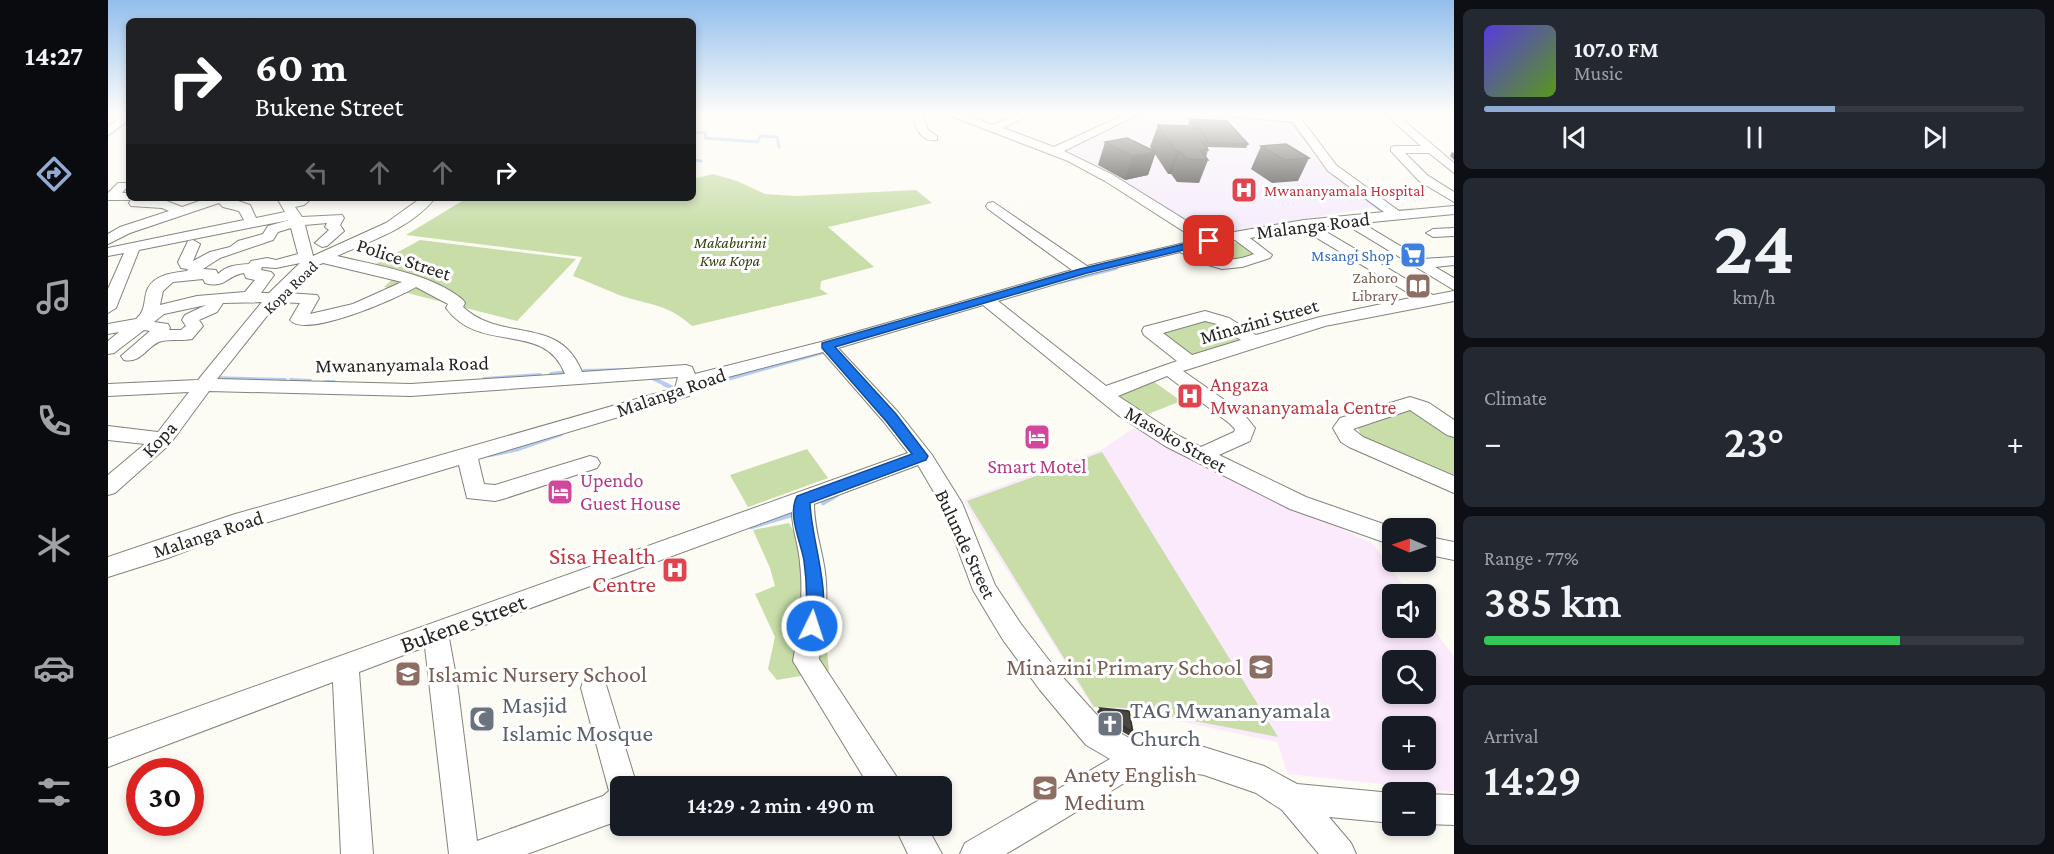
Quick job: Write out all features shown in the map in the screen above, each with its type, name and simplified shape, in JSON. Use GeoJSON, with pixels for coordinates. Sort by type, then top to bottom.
{"type":"FeatureCollection","features":[{"type":"Feature","properties":{"kind":"street"},"geometry":{"type":"LineString","coordinates":[[1059,153],[1109,178],[1209,241]]}},
{"type":"Feature","properties":{"kind":"street"},"geometry":{"type":"LineString","coordinates":[[1321,153],[1332,168],[1365,195],[1396,215]]}},
{"type":"Feature","properties":{"kind":"street"},"geometry":{"type":"LineString","coordinates":[[1399,153],[1423,178],[1454,198]]}},
{"type":"Feature","properties":{"kind":"street"},"geometry":{"type":"LineString","coordinates":[[1433,153],[1454,170]]}},
{"type":"Feature","properties":{"kind":"street"},"geometry":{"type":"LineString","coordinates":[[109,198],[125,191]]}},
{"type":"Feature","properties":{"kind":"street"},"geometry":{"type":"LineString","coordinates":[[108,252],[193,240],[252,224],[290,210],[337,218],[332,227],[337,228],[337,231],[314,256],[276,264],[260,263],[253,268],[231,270],[216,281],[210,280],[211,273],[186,265],[193,240],[187,219],[169,208],[170,206],[144,201],[128,216],[154,221]]}},
{"type":"Feature","properties":{"kind":"street"},"geometry":{"type":"LineString","coordinates":[[108,240],[125,230],[212,201]]}},
{"type":"Feature","properties":{"kind":"street"},"geometry":{"type":"LineString","coordinates":[[224,201],[245,208],[252,224]]}},
{"type":"Feature","properties":{"kind":"street","name":"Kopa Road"},"geometry":{"type":"LineString","coordinates":[[204,385],[275,296],[314,256],[356,244],[391,226],[426,201]]}},
{"type":"Feature","properties":{"kind":"street"},"geometry":{"type":"LineString","coordinates":[[993,206],[1084,271]]}},
{"type":"Feature","properties":{"kind":"street"},"geometry":{"type":"LineString","coordinates":[[290,210],[314,256]]}},
{"type":"Feature","properties":{"kind":"street"},"geometry":{"type":"LineString","coordinates":[[145,322],[157,288],[169,279],[196,270],[215,255],[236,250],[243,244],[268,237],[290,210]]}},
{"type":"Feature","properties":{"kind":"street","name":"Malanga Road"},"geometry":{"type":"LineString","coordinates":[[108,567],[160,551],[232,524],[682,392],[687,382],[827,346],[1084,271],[1237,235],[1304,224],[1454,210]]}},
{"type":"Feature","properties":{"kind":"street"},"geometry":{"type":"LineString","coordinates":[[1348,220],[1454,285]]}},
{"type":"Feature","properties":{"kind":"street"},"geometry":{"type":"LineString","coordinates":[[1304,224],[1454,311]]}},
{"type":"Feature","properties":{"kind":"street"},"geometry":{"type":"LineString","coordinates":[[1433,233],[1454,232]]}},
{"type":"Feature","properties":{"kind":"street"},"geometry":{"type":"LineString","coordinates":[[1182,248],[1217,265],[1244,262],[1265,255],[1237,235]]}},
{"type":"Feature","properties":{"kind":"street"},"geometry":{"type":"LineString","coordinates":[[110,299],[133,248]]}},
{"type":"Feature","properties":{"kind":"street","name":"Police Street"},"geometry":{"type":"LineString","coordinates":[[314,256],[379,270],[452,296],[457,303],[454,308],[459,315],[479,326],[560,347],[573,364],[576,380]]}},
{"type":"Feature","properties":{"kind":"street"},"geometry":{"type":"LineString","coordinates":[[1388,274],[1454,261]]}},
{"type":"Feature","properties":{"kind":"street"},"geometry":{"type":"LineString","coordinates":[[250,297],[266,275],[252,275],[253,268]]}},
{"type":"Feature","properties":{"kind":"street"},"geometry":{"type":"LineString","coordinates":[[112,339],[145,322],[158,311],[218,298],[275,296],[280,299],[311,298],[298,320],[321,318],[393,295],[414,282]]}},
{"type":"Feature","properties":{"kind":"street","name":"Minazini Street"},"geometry":{"type":"LineString","coordinates":[[1104,394],[1169,369],[1254,341],[1432,299],[1454,296]]}},
{"type":"Feature","properties":{"kind":"street"},"geometry":{"type":"LineString","coordinates":[[112,339],[152,339],[186,335],[195,326],[191,318],[211,309],[218,298]]}},
{"type":"Feature","properties":{"kind":"street","name":"Masoko Street"},"geometry":{"type":"LineString","coordinates":[[985,299],[1146,426],[1200,456],[1298,503],[1382,532]]}},
{"type":"Feature","properties":{"kind":"street"},"geometry":{"type":"LineString","coordinates":[[1191,363],[1150,331],[1205,316],[1223,321],[1254,341]]}},
{"type":"Feature","properties":{"kind":"street"},"geometry":{"type":"LineString","coordinates":[[130,356],[162,328],[145,322]]}},
{"type":"Feature","properties":{"kind":"street","name":"Bulunde Street"},"geometry":{"type":"LineString","coordinates":[[827,346],[891,417],[921,456],[951,503],[985,590],[1012,632],[1049,681],[1096,735],[1138,759]]}},
{"type":"Feature","properties":{"kind":"street"},"geometry":{"type":"LineString","coordinates":[[1169,369],[1236,418],[1245,429],[1243,436],[1200,456]]}},
{"type":"Feature","properties":{"kind":"street","name":"Mwananyamala Road"},"geometry":{"type":"LineString","coordinates":[[111,393],[204,385],[411,390],[686,371],[687,382]]}},
{"type":"Feature","properties":{"kind":"street","name":"Kopa"},"geometry":{"type":"LineString","coordinates":[[113,478],[164,439],[204,385]]}},
{"type":"Feature","properties":{"kind":"street"},"geometry":{"type":"LineString","coordinates":[[1454,430],[1422,407],[1407,403],[1347,423],[1343,428],[1356,442],[1454,485]]}},
{"type":"Feature","properties":{"kind":"street"},"geometry":{"type":"LineString","coordinates":[[108,433],[164,439]]}},
{"type":"Feature","properties":{"kind":"street"},"geometry":{"type":"LineString","coordinates":[[467,456],[475,492],[482,494],[495,493],[590,463]]}},
{"type":"Feature","properties":{"kind":"street","name":"Bukene Street"},"geometry":{"type":"LineString","coordinates":[[108,753],[921,456]]}},
{"type":"Feature","properties":{"kind":"street"},"geometry":{"type":"LineString","coordinates":[[802,500],[803,526],[812,561],[815,608],[806,661],[880,776]]}},
{"type":"Feature","properties":{"kind":"street"},"geometry":{"type":"LineString","coordinates":[[1436,547],[1454,551]]}},
{"type":"Feature","properties":{"kind":"street"},"geometry":{"type":"LineString","coordinates":[[435,632],[444,682],[460,837],[463,850],[469,854]]}},
{"type":"Feature","properties":{"kind":"street"},"geometry":{"type":"LineString","coordinates":[[345,666],[357,854]]}},
{"type":"Feature","properties":{"kind":"street"},"geometry":{"type":"LineString","coordinates":[[594,688],[619,776]]}},
{"type":"Feature","properties":{"kind":"street"},"geometry":{"type":"LineString","coordinates":[[976,854],[1138,759],[1168,757],[1204,761],[1264,781],[1293,799],[1340,854]]}},
{"type":"Feature","properties":{"kind":"street"},"geometry":{"type":"LineString","coordinates":[[1293,799],[1382,807]]}},
{"type":"Feature","properties":{"kind":"street"},"geometry":{"type":"LineString","coordinates":[[484,854],[610,809]]}},
{"type":"Feature","properties":{"kind":"street"},"geometry":{"type":"LineString","coordinates":[[1436,809],[1454,810]]}},
{"type":"Feature","properties":{"kind":"street"},"geometry":{"type":"LineString","coordinates":[[915,836],[926,854]]}},
{"type":"Feature","properties":{"kind":"shaded area","name":"Mwananyamala Hospital"},"geometry":{"type":"Polygon","coordinates":[[[1075,153],[1312,153],[1329,172],[1374,207],[1211,235],[1075,153]]]}},
{"type":"Feature","properties":{"kind":"shaded area"},"geometry":{"type":"Polygon","coordinates":[[[1134,428],[1373,544],[1382,556],[1382,572],[1393,572],[1402,584],[1382,584],[1382,638],[1436,638],[1436,632],[1454,657],[1454,792],[1436,790],[1436,782],[1382,782],[1382,784],[1288,774],[1277,742],[1128,710],[1093,708],[963,500],[1101,450],[1134,428]]]}},
{"type":"Feature","properties":{"kind":"green space","name":"Makaburini Kwa Kopa"},"geometry":{"type":"Polygon","coordinates":[[[713,174],[737,181],[765,194],[796,196],[916,190],[932,203],[828,227],[874,267],[821,281],[820,289],[828,294],[692,326],[663,308],[623,296],[573,276],[582,257],[406,235],[462,201],[696,201],[696,178],[713,174]]]}},
{"type":"Feature","properties":{"kind":"green space"},"geometry":{"type":"Polygon","coordinates":[[[420,240],[576,259],[517,321],[384,287],[399,273],[376,264],[420,240]]]}},
{"type":"Feature","properties":{"kind":"green space"},"geometry":{"type":"Polygon","coordinates":[[[1244,242],[1263,255],[1219,264],[1193,252],[1216,244],[1244,242]]]}},
{"type":"Feature","properties":{"kind":"green space"},"geometry":{"type":"Polygon","coordinates":[[[1216,319],[1248,342],[1191,360],[1156,335],[1185,323],[1216,319]]]}},
{"type":"Feature","properties":{"kind":"green space"},"geometry":{"type":"Polygon","coordinates":[[[1153,381],[1181,401],[1143,416],[1116,396],[1153,381]]]}},
{"type":"Feature","properties":{"kind":"green space"},"geometry":{"type":"Polygon","coordinates":[[[1401,404],[1454,430],[1454,484],[1362,437],[1356,424],[1401,404]]]}},
{"type":"Feature","properties":{"kind":"green space"},"geometry":{"type":"Polygon","coordinates":[[[807,449],[828,478],[748,507],[730,475],[807,449]]]}},
{"type":"Feature","properties":{"kind":"green space"},"geometry":{"type":"Polygon","coordinates":[[[1102,452],[1278,737],[1126,708],[1094,707],[967,501],[1102,452]]]}},
{"type":"Feature","properties":{"kind":"green space"},"geometry":{"type":"Polygon","coordinates":[[[789,523],[819,576],[829,671],[777,680],[768,669],[775,637],[755,594],[775,586],[770,568],[753,530],[789,523]]]}},
{"type":"Feature","properties":{"kind":"building"},"geometry":{"type":"Polygon","coordinates":[[[1126,153],[1151,153],[1132,156],[1126,153]]]}},
{"type":"Feature","properties":{"kind":"building"},"geometry":{"type":"Polygon","coordinates":[[[1181,153],[1202,153],[1208,160],[1186,159],[1181,153]]]}},
{"type":"Feature","properties":{"kind":"building"},"geometry":{"type":"Polygon","coordinates":[[[1272,153],[1301,153],[1309,158],[1284,160],[1272,153]]]}},
{"type":"Feature","properties":{"kind":"building"},"geometry":{"type":"Polygon","coordinates":[[[1100,708],[1129,711],[1133,732],[1110,719],[1100,708]]]}},
{"type":"Feature","properties":{"kind":"waterway"},"geometry":{"type":"LineString","coordinates":[[696,160],[701,161]]}},
{"type":"Feature","properties":{"kind":"waterway"},"geometry":{"type":"LineString","coordinates":[[1331,172],[1382,211]]}},
{"type":"Feature","properties":{"kind":"waterway"},"geometry":{"type":"LineString","coordinates":[[1397,211],[1412,210]]}},
{"type":"Feature","properties":{"kind":"waterway"},"geometry":{"type":"LineString","coordinates":[[1289,231],[1306,228]]}},
{"type":"Feature","properties":{"kind":"waterway"},"geometry":{"type":"LineString","coordinates":[[1288,231],[1298,229]]}},
{"type":"Feature","properties":{"kind":"waterway"},"geometry":{"type":"LineString","coordinates":[[1060,282],[1116,268]]}},
{"type":"Feature","properties":{"kind":"waterway"},"geometry":{"type":"LineString","coordinates":[[706,385],[827,351]]}},
{"type":"Feature","properties":{"kind":"waterway"},"geometry":{"type":"LineString","coordinates":[[584,371],[624,370]]}},
{"type":"Feature","properties":{"kind":"waterway"},"geometry":{"type":"LineString","coordinates":[[551,374],[569,372]]}},
{"type":"Feature","properties":{"kind":"waterway"},"geometry":{"type":"LineString","coordinates":[[484,379],[540,375]]}},
{"type":"Feature","properties":{"kind":"waterway"},"geometry":{"type":"LineString","coordinates":[[650,377],[667,385]]}},
{"type":"Feature","properties":{"kind":"waterway"},"geometry":{"type":"LineString","coordinates":[[212,378],[285,380]]}},
{"type":"Feature","properties":{"kind":"waterway"},"geometry":{"type":"LineString","coordinates":[[291,380],[310,381]]}},
{"type":"Feature","properties":{"kind":"waterway"},"geometry":{"type":"LineString","coordinates":[[325,382],[334,382]]}},
{"type":"Feature","properties":{"kind":"waterway"},"geometry":{"type":"LineString","coordinates":[[664,384],[677,390]]}},
{"type":"Feature","properties":{"kind":"waterway"},"geometry":{"type":"LineString","coordinates":[[688,390],[711,384]]}},
{"type":"Feature","properties":{"kind":"waterway"},"geometry":{"type":"LineString","coordinates":[[489,455],[518,449],[561,434]]}},
{"type":"Feature","properties":{"kind":"waterway"},"geometry":{"type":"LineString","coordinates":[[823,503],[837,495]]}},
{"type":"Feature","properties":{"kind":"waterway"},"geometry":{"type":"LineString","coordinates":[[751,527],[798,513]]}},
{"type":"Feature","properties":{"kind":"place","name":"Mwananyamala Hospital"},"geometry":{"type":"Point","coordinates":[1244,190]}},
{"type":"Feature","properties":{"kind":"place","name":"Msangi Shop"},"geometry":{"type":"Point","coordinates":[1413,255]}},
{"type":"Feature","properties":{"kind":"place","name":"Zahoro Library"},"geometry":{"type":"Point","coordinates":[1418,286]}},
{"type":"Feature","properties":{"kind":"place","name":"Angaza Mwananyamala Centre"},"geometry":{"type":"Point","coordinates":[1190,396]}},
{"type":"Feature","properties":{"kind":"place","name":"Smart Motel"},"geometry":{"type":"Point","coordinates":[1037,437]}},
{"type":"Feature","properties":{"kind":"place","name":"Upendo Guest House"},"geometry":{"type":"Point","coordinates":[560,492]}},
{"type":"Feature","properties":{"kind":"place","name":"Sisa Health Centre"},"geometry":{"type":"Point","coordinates":[675,570]}},
{"type":"Feature","properties":{"kind":"place","name":"Minazini Primary School"},"geometry":{"type":"Point","coordinates":[1261,667]}},
{"type":"Feature","properties":{"kind":"place","name":"Islamic Nursery School"},"geometry":{"type":"Point","coordinates":[408,674]}},
{"type":"Feature","properties":{"kind":"place","name":"Masjid Islamic Mosque"},"geometry":{"type":"Point","coordinates":[482,719]}},
{"type":"Feature","properties":{"kind":"place","name":"TAG Mwananyamala Church"},"geometry":{"type":"Point","coordinates":[1110,724]}},
{"type":"Feature","properties":{"kind":"place","name":"Anety English Medium"},"geometry":{"type":"Point","coordinates":[1045,788]}},
{"type":"Feature","properties":{"kind":"route"},"geometry":{"type":"LineString","coordinates":[[812,626],[815,608],[812,561],[803,526],[802,500],[921,456],[891,417],[827,346],[1120,261],[1209,241]]}}]}
